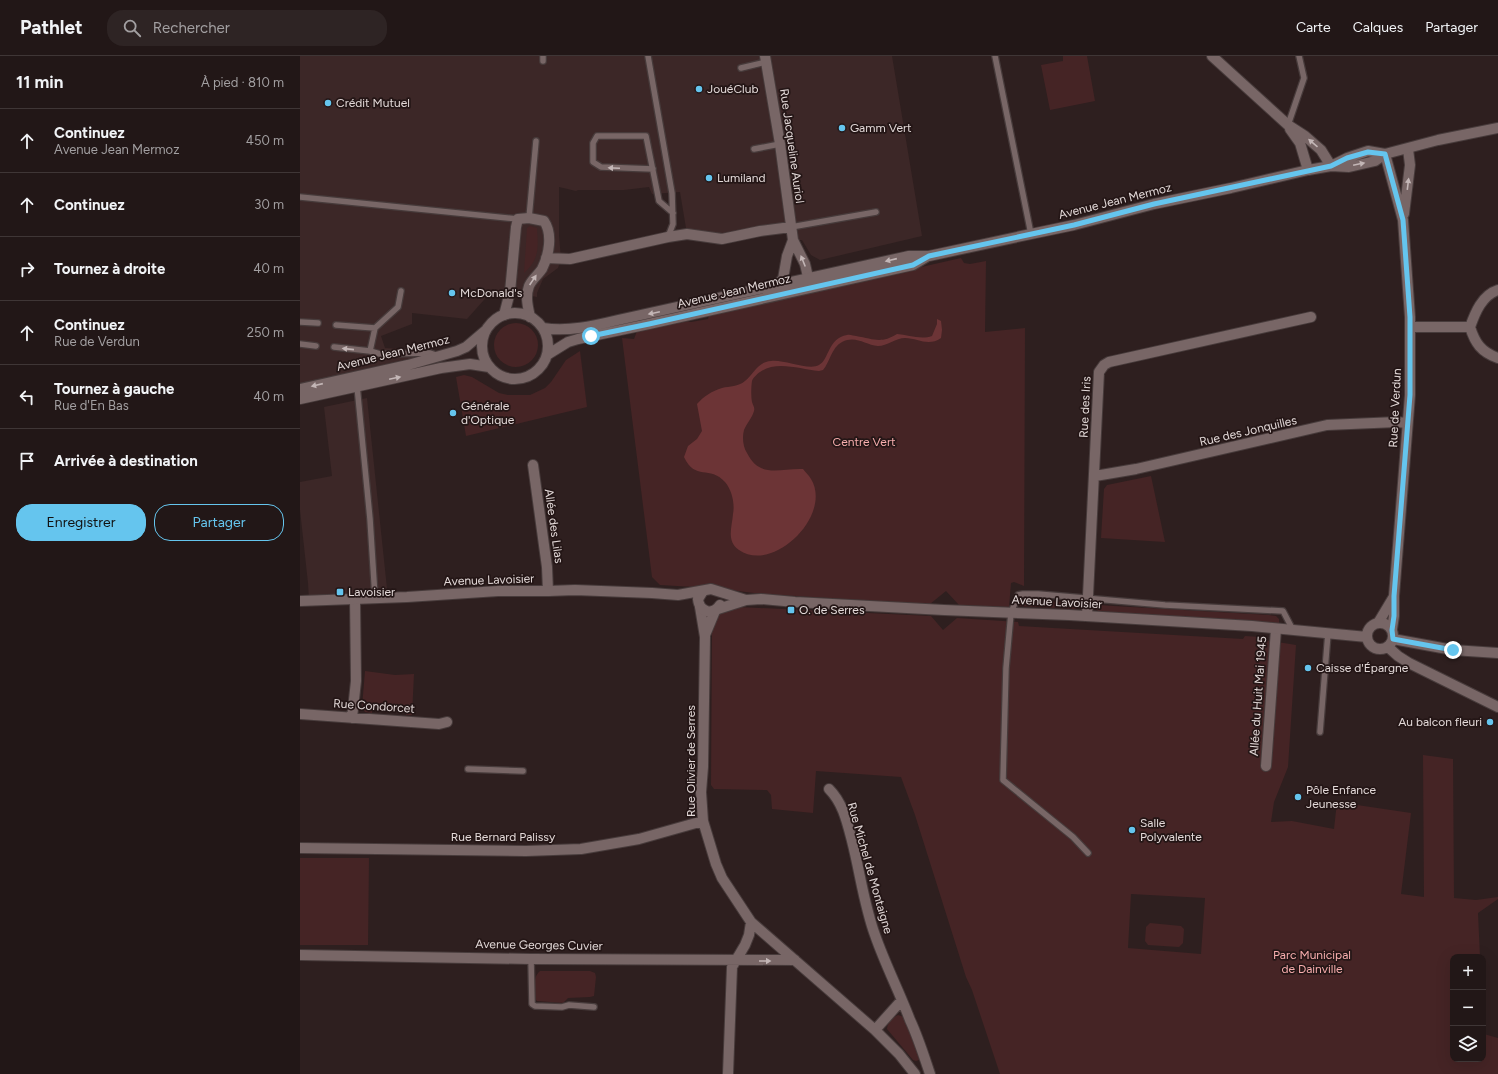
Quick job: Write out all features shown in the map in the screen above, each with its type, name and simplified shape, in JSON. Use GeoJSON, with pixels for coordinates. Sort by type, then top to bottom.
{"type":"FeatureCollection","features":[{"type":"Feature","properties":{"kind":"street"},"geometry":{"type":"LineString","coordinates":[[1212,56],[1288,125],[1305,136],[1321,150],[1331,166]]}},
{"type":"Feature","properties":{"kind":"street","name":"Rue Jacqueline Auriol"},"geometry":{"type":"LineString","coordinates":[[766,59],[780,144],[793,240]]}},
{"type":"Feature","properties":{"kind":"street"},"geometry":{"type":"LineString","coordinates":[[1288,125],[1300,143],[1308,170]]}},
{"type":"Feature","properties":{"kind":"street","name":"Avenue Jean Mermoz"},"geometry":{"type":"LineString","coordinates":[[543,328],[553,330],[575,329],[909,256],[929,256],[1074,225],[1154,204],[1331,166],[1347,158],[1368,152],[1385,154],[1438,140],[1498,128]]}},
{"type":"Feature","properties":{"kind":"street"},"geometry":{"type":"LineString","coordinates":[[1403,220],[1410,165],[1408,149]]}},
{"type":"Feature","properties":{"kind":"street"},"geometry":{"type":"LineString","coordinates":[[1385,154],[1403,220]]}},
{"type":"Feature","properties":{"kind":"street"},"geometry":{"type":"LineString","coordinates":[[504,315],[510,292],[516,227],[518,219],[521,217],[544,221],[550,233],[546,258],[541,269],[529,287],[526,303],[530,317]]}},
{"type":"Feature","properties":{"kind":"street","name":"Rue de Verdun"},"geometry":{"type":"LineString","coordinates":[[1391,638],[1394,616],[1394,596],[1410,395],[1410,327],[1403,220]]}},
{"type":"Feature","properties":{"kind":"street"},"geometry":{"type":"LineString","coordinates":[[546,258],[551,257],[570,259],[687,234],[722,239],[760,231],[791,227]]}},
{"type":"Feature","properties":{"kind":"street"},"geometry":{"type":"LineString","coordinates":[[765,297],[774,290],[807,282],[808,277],[804,264],[793,240]]}},
{"type":"Feature","properties":{"kind":"street"},"geometry":{"type":"LineString","coordinates":[[776,285],[783,279],[787,256],[793,240]]}},
{"type":"Feature","properties":{"kind":"street","name":"Avenue Jean Mermoz"},"geometry":{"type":"LineString","coordinates":[[547,355],[568,342],[578,339],[913,265],[929,256]]}},
{"type":"Feature","properties":{"kind":"street"},"geometry":{"type":"LineString","coordinates":[[1498,290],[1488,296],[1476,310],[1470,327],[1474,339],[1482,350],[1498,358]]}},
{"type":"Feature","properties":{"kind":"street"},"geometry":{"type":"LineString","coordinates":[[517,314],[530,317],[543,328],[548,341],[547,355],[540,368],[529,376],[522,379],[501,376],[486,362],[482,349],[482,342],[486,330],[494,321],[504,315],[517,314]]}},
{"type":"Feature","properties":{"kind":"street","name":"Rue des Iris"},"geometry":{"type":"LineString","coordinates":[[1087,616],[1099,372],[1104,365],[1109,362],[1311,317]]}},
{"type":"Feature","properties":{"kind":"street"},"geometry":{"type":"LineString","coordinates":[[1410,327],[1470,327]]}},
{"type":"Feature","properties":{"kind":"street","name":"Avenue Jean Mermoz"},"geometry":{"type":"LineString","coordinates":[[300,389],[443,356],[466,347],[486,330]]}},
{"type":"Feature","properties":{"kind":"street","name":"Avenue Jean Mermoz"},"geometry":{"type":"LineString","coordinates":[[300,399],[441,368],[470,364],[490,367]]}},
{"type":"Feature","properties":{"kind":"street","name":"Rue des Jonquilles"},"geometry":{"type":"LineString","coordinates":[[1095,476],[1136,469],[1327,425],[1397,422],[1408,423]]}},
{"type":"Feature","properties":{"kind":"street","name":"Allée des Lilas"},"geometry":{"type":"LineString","coordinates":[[533,465],[547,567],[548,591]]}},
{"type":"Feature","properties":{"kind":"street"},"geometry":{"type":"LineString","coordinates":[[711,589],[716,591],[721,596],[721,600],[716,610],[707,612],[700,606],[699,596],[703,591],[711,589]]}},
{"type":"Feature","properties":{"kind":"street","name":"Avenue Lavoisier"},"geometry":{"type":"LineString","coordinates":[[300,601],[498,591],[575,590],[678,595],[703,591]]}},
{"type":"Feature","properties":{"kind":"street","name":"Avenue Lavoisier"},"geometry":{"type":"LineString","coordinates":[[716,591],[746,600]]}},
{"type":"Feature","properties":{"kind":"street","name":"Avenue Lavoisier"},"geometry":{"type":"LineString","coordinates":[[678,595],[700,606]]}},
{"type":"Feature","properties":{"kind":"street","name":"Rue de Verdun"},"geometry":{"type":"LineString","coordinates":[[1378,623],[1394,596]]}},
{"type":"Feature","properties":{"kind":"street"},"geometry":{"type":"LineString","coordinates":[[352,718],[356,681],[355,599]]}},
{"type":"Feature","properties":{"kind":"street","name":"Avenue Lavoisier"},"geometry":{"type":"LineString","coordinates":[[716,610],[746,600],[761,599],[795,602],[1087,616],[1367,636]]}},
{"type":"Feature","properties":{"kind":"street","name":"Rue Olivier de Serres"},"geometry":{"type":"LineString","coordinates":[[700,606],[705,637],[703,767],[701,792],[703,821],[716,864],[722,878],[742,911],[751,922]]}},
{"type":"Feature","properties":{"kind":"street","name":"Rue Olivier de Serres"},"geometry":{"type":"LineString","coordinates":[[705,637],[716,610]]}},
{"type":"Feature","properties":{"kind":"street"},"geometry":{"type":"LineString","coordinates":[[1391,638],[1381,649],[1374,648],[1369,643],[1367,636],[1371,626],[1378,623],[1388,625],[1398,656],[1409,663],[1498,707]]}},
{"type":"Feature","properties":{"kind":"street","name":"Allée du Huit Mai 1945"},"geometry":{"type":"LineString","coordinates":[[1266,766],[1276,629]]}},
{"type":"Feature","properties":{"kind":"street"},"geometry":{"type":"LineString","coordinates":[[1391,638],[1453,650],[1498,653]]}},
{"type":"Feature","properties":{"kind":"street","name":"Rue Condorcet"},"geometry":{"type":"LineString","coordinates":[[300,714],[439,724],[447,722]]}},
{"type":"Feature","properties":{"kind":"street","name":"Rue Michel de Montaigne"},"geometry":{"type":"LineString","coordinates":[[828,789],[836,796],[846,818],[866,908],[885,961],[910,1019],[930,1074]]}},
{"type":"Feature","properties":{"kind":"street","name":"Rue Bernard Palissy"},"geometry":{"type":"LineString","coordinates":[[300,848],[526,851],[580,849],[639,839],[703,821]]}},
{"type":"Feature","properties":{"kind":"street"},"geometry":{"type":"LineString","coordinates":[[728,1074],[732,967],[745,945],[749,935],[751,922]]}},
{"type":"Feature","properties":{"kind":"street"},"geometry":{"type":"LineString","coordinates":[[751,922],[875,1030],[895,1049],[915,1074]]}},
{"type":"Feature","properties":{"kind":"street","name":"Avenue Georges Cuvier"},"geometry":{"type":"LineString","coordinates":[[300,955],[795,960]]}},
{"type":"Feature","properties":{"kind":"street"},"geometry":{"type":"LineString","coordinates":[[875,1030],[901,1001]]}},
{"type":"Feature","properties":{"kind":"lane"},"geometry":{"type":"LineString","coordinates":[[648,56],[672,193],[673,224],[668,237]]}},
{"type":"Feature","properties":{"kind":"lane"},"geometry":{"type":"LineString","coordinates":[[995,56],[1031,234]]}},
{"type":"Feature","properties":{"kind":"lane"},"geometry":{"type":"LineString","coordinates":[[1288,125],[1304,78],[1299,56]]}},
{"type":"Feature","properties":{"kind":"lane"},"geometry":{"type":"LineString","coordinates":[[741,68],[766,59]]}},
{"type":"Feature","properties":{"kind":"lane"},"geometry":{"type":"LineString","coordinates":[[653,168],[601,167],[592,162],[593,143],[598,136],[646,136],[653,168],[659,201],[673,213]]}},
{"type":"Feature","properties":{"kind":"lane"},"geometry":{"type":"LineString","coordinates":[[529,218],[536,141]]}},
{"type":"Feature","properties":{"kind":"lane"},"geometry":{"type":"LineString","coordinates":[[754,149],[780,144]]}},
{"type":"Feature","properties":{"kind":"lane"},"geometry":{"type":"LineString","coordinates":[[300,197],[518,219]]}},
{"type":"Feature","properties":{"kind":"lane"},"geometry":{"type":"LineString","coordinates":[[791,227],[876,212]]}},
{"type":"Feature","properties":{"kind":"lane"},"geometry":{"type":"LineString","coordinates":[[370,351],[375,328],[398,307],[401,291]]}},
{"type":"Feature","properties":{"kind":"lane"},"geometry":{"type":"LineString","coordinates":[[300,322],[318,323]]}},
{"type":"Feature","properties":{"kind":"lane"},"geometry":{"type":"LineString","coordinates":[[336,324],[375,328]]}},
{"type":"Feature","properties":{"kind":"lane"},"geometry":{"type":"LineString","coordinates":[[300,344],[316,346]]}},
{"type":"Feature","properties":{"kind":"lane"},"geometry":{"type":"LineString","coordinates":[[334,347],[370,351],[380,354],[430,354],[443,356]]}},
{"type":"Feature","properties":{"kind":"lane"},"geometry":{"type":"LineString","coordinates":[[357,386],[370,519],[375,597]]}},
{"type":"Feature","properties":{"kind":"lane"},"geometry":{"type":"LineString","coordinates":[[1088,853],[1073,837],[1003,780],[1006,668],[1011,613],[1018,595],[1023,594],[1283,611],[1293,630]]}},
{"type":"Feature","properties":{"kind":"lane"},"geometry":{"type":"LineString","coordinates":[[1320,732],[1328,633]]}},
{"type":"Feature","properties":{"kind":"lane"},"geometry":{"type":"LineString","coordinates":[[468,769],[523,771]]}},
{"type":"Feature","properties":{"kind":"lane"},"geometry":{"type":"LineString","coordinates":[[531,958],[532,1004],[541,1007],[562,1007],[569,1005],[594,1007]]}},
{"type":"Feature","properties":{"kind":"shaded area"},"geometry":{"type":"Polygon","coordinates":[[[300,56],[892,56],[922,236],[820,260],[811,255],[802,240],[793,240],[791,227],[722,239],[687,234],[680,192],[652,194],[649,187],[624,190],[576,191],[559,187],[559,235],[561,259],[558,268],[543,279],[537,293],[537,297],[505,291],[491,292],[467,319],[412,313],[412,324],[381,336],[385,348],[418,350],[422,368],[300,394],[300,56]]]}},
{"type":"Feature","properties":{"kind":"shaded area"},"geometry":{"type":"Polygon","coordinates":[[[937,319],[941,321],[942,330],[941,338],[936,341],[927,342],[905,338],[878,346],[856,340],[847,340],[835,348],[823,370],[819,371],[788,366],[773,366],[766,368],[754,377],[751,392],[754,411],[743,433],[743,442],[746,451],[752,461],[764,469],[803,469],[811,479],[816,493],[814,509],[807,524],[796,537],[783,548],[768,554],[753,555],[739,550],[732,542],[731,538],[734,506],[731,493],[727,485],[714,474],[693,469],[684,457],[688,446],[697,439],[702,431],[697,404],[705,396],[715,391],[742,383],[759,366],[766,362],[776,361],[809,367],[819,365],[825,359],[832,344],[841,337],[849,335],[882,340],[897,334],[928,337],[932,336],[937,324],[937,319]]]}},
{"type":"Feature","properties":{"kind":"shaded area"},"geometry":{"type":"Polygon","coordinates":[[[367,398],[388,598],[309,600],[300,510],[300,482],[332,476],[324,407],[367,398]]]}},
{"type":"Feature","properties":{"kind":"green space"},"geometry":{"type":"Polygon","coordinates":[[[1063,56],[1087,56],[1095,101],[1050,110],[1041,65],[1063,61],[1063,56]]]}},
{"type":"Feature","properties":{"kind":"green space"},"geometry":{"type":"Polygon","coordinates":[[[530,226],[537,228],[537,252],[533,263],[524,273],[527,228],[530,226]]]}},
{"type":"Feature","properties":{"kind":"green space","name":"Centre Vert"},"geometry":{"type":"Polygon","coordinates":[[[961,258],[964,263],[970,264],[986,261],[985,332],[1025,328],[1024,586],[1014,582],[1011,583],[1009,607],[959,605],[946,591],[930,604],[762,594],[730,590],[711,583],[694,587],[660,585],[652,577],[622,338],[634,339],[637,331],[681,320],[691,322],[708,319],[709,315],[961,258]]]}},
{"type":"Feature","properties":{"kind":"green space"},"geometry":{"type":"Polygon","coordinates":[[[516,323],[528,327],[534,333],[538,345],[534,357],[528,363],[516,367],[504,363],[498,357],[494,345],[498,333],[504,327],[516,323]]]}},
{"type":"Feature","properties":{"kind":"green space"},"geometry":{"type":"Polygon","coordinates":[[[580,351],[587,407],[466,436],[456,377],[464,375],[472,377],[499,393],[508,395],[530,395],[545,388],[566,360],[580,351]]]}},
{"type":"Feature","properties":{"kind":"green space"},"geometry":{"type":"Polygon","coordinates":[[[1151,476],[1165,542],[1101,538],[1104,489],[1107,485],[1151,476]]]}},
{"type":"Feature","properties":{"kind":"green space"},"geometry":{"type":"Polygon","coordinates":[[[1021,600],[1075,603],[1079,604],[1079,607],[1076,609],[1020,606],[1019,603],[1021,600]]]}},
{"type":"Feature","properties":{"kind":"green space"},"geometry":{"type":"Polygon","coordinates":[[[1097,605],[1269,615],[1276,616],[1279,619],[1279,623],[1098,611],[1096,609],[1097,605]]]}},
{"type":"Feature","properties":{"kind":"green space","name":"Parc Municipal de Dainville"},"geometry":{"type":"Polygon","coordinates":[[[738,607],[931,616],[943,630],[957,618],[1018,622],[1019,626],[1243,639],[1245,636],[1260,637],[1265,640],[1296,645],[1288,767],[1274,802],[1271,822],[1292,821],[1334,829],[1337,802],[1411,813],[1401,894],[1424,897],[1423,755],[1453,759],[1454,898],[1476,900],[1498,897],[1498,899],[1478,913],[1480,954],[1450,954],[1450,1062],[1486,1062],[1486,1035],[1498,1038],[1498,1074],[1000,1074],[972,990],[966,977],[915,815],[901,777],[816,771],[813,813],[772,809],[771,795],[767,790],[714,789],[711,785],[712,629],[716,616],[738,607]],[[1131,894],[1128,948],[1201,954],[1205,898],[1131,894]]]}},
{"type":"Feature","properties":{"kind":"green space"},"geometry":{"type":"Polygon","coordinates":[[[365,671],[395,675],[414,674],[412,715],[406,715],[406,707],[373,704],[372,713],[365,712],[362,707],[365,671]]]}},
{"type":"Feature","properties":{"kind":"green space"},"geometry":{"type":"Polygon","coordinates":[[[300,858],[369,858],[368,945],[300,945],[300,858]]]}},
{"type":"Feature","properties":{"kind":"green space"},"geometry":{"type":"Polygon","coordinates":[[[1150,923],[1181,926],[1184,929],[1183,943],[1179,947],[1148,945],[1145,941],[1146,927],[1150,923]]]}},
{"type":"Feature","properties":{"kind":"green space"},"geometry":{"type":"Polygon","coordinates":[[[540,971],[590,971],[595,973],[594,996],[568,998],[563,1003],[537,1001],[535,999],[534,984],[537,974],[540,971]]]}},
{"type":"Feature","properties":{"kind":"green space"},"geometry":{"type":"Polygon","coordinates":[[[898,1015],[904,1017],[907,1023],[919,1056],[919,1060],[913,1060],[887,1029],[890,1020],[898,1015]]]}},
{"type":"Feature","properties":{"kind":"place","name":"JouéClub"},"geometry":{"type":"Point","coordinates":[699,89]}},
{"type":"Feature","properties":{"kind":"place","name":"Crédit Mutuel"},"geometry":{"type":"Point","coordinates":[328,103]}},
{"type":"Feature","properties":{"kind":"place","name":"Gamm Vert"},"geometry":{"type":"Point","coordinates":[842,128]}},
{"type":"Feature","properties":{"kind":"place","name":"Lumiland"},"geometry":{"type":"Point","coordinates":[709,178]}},
{"type":"Feature","properties":{"kind":"place","name":"McDonald's"},"geometry":{"type":"Point","coordinates":[452,293]}},
{"type":"Feature","properties":{"kind":"place","name":"Générale d'Optique"},"geometry":{"type":"Point","coordinates":[453,413]}},
{"type":"Feature","properties":{"kind":"place","name":"Lavoisier"},"geometry":{"type":"Point","coordinates":[340,592]}},
{"type":"Feature","properties":{"kind":"place","name":"O. de Serres"},"geometry":{"type":"Point","coordinates":[791,610]}},
{"type":"Feature","properties":{"kind":"place","name":"Caisse d'Épargne"},"geometry":{"type":"Point","coordinates":[1308,668]}},
{"type":"Feature","properties":{"kind":"place","name":"Au balcon fleuri"},"geometry":{"type":"Point","coordinates":[1490,722]}},
{"type":"Feature","properties":{"kind":"place","name":"Pôle Enfance Jeunesse"},"geometry":{"type":"Point","coordinates":[1298,797]}},
{"type":"Feature","properties":{"kind":"place","name":"Salle Polyvalente"},"geometry":{"type":"Point","coordinates":[1132,830]}},
{"type":"Feature","properties":{"kind":"route"},"geometry":{"type":"LineString","coordinates":[[591,336],[913,265],[929,256],[1040,231],[1074,225],[1154,204],[1331,166],[1347,158],[1368,152],[1385,154],[1403,220],[1410,327],[1410,395],[1397,579],[1394,596],[1392,630],[1393,639],[1453,650]]}}]}
